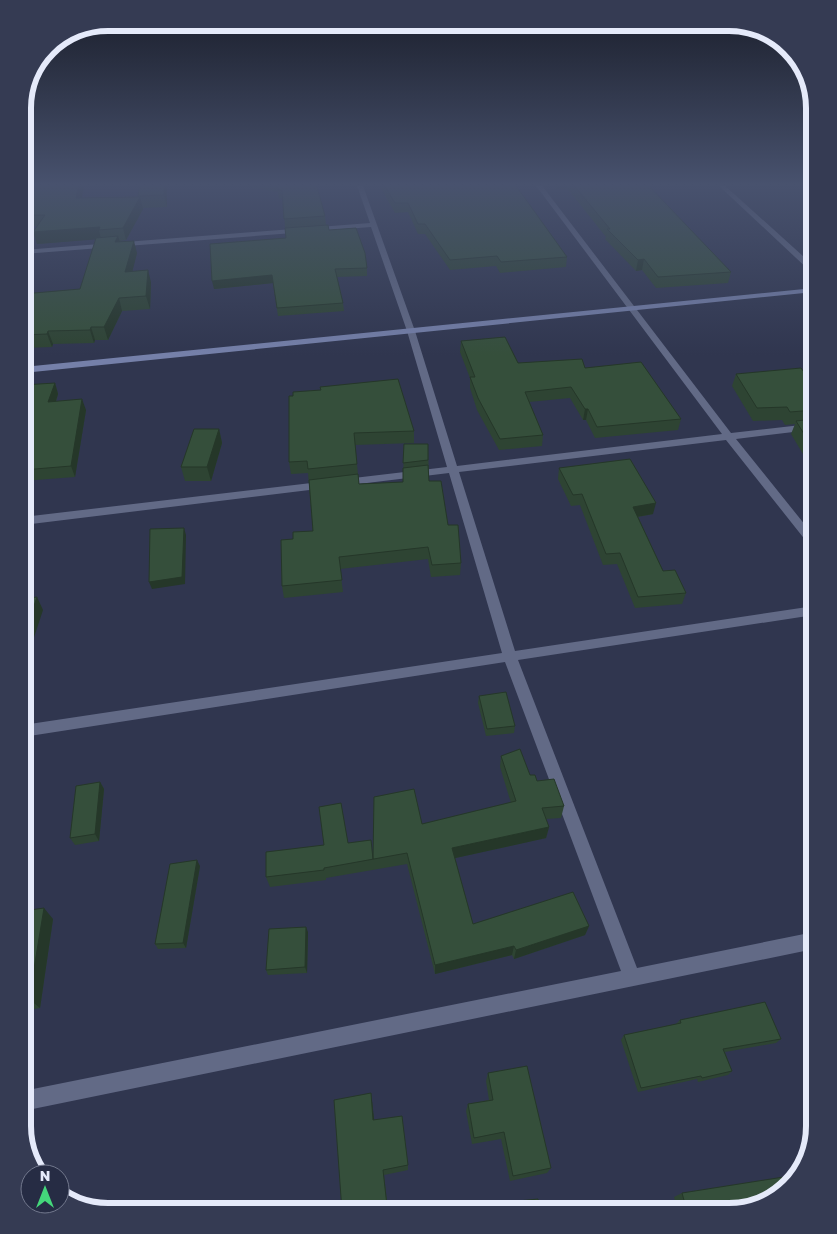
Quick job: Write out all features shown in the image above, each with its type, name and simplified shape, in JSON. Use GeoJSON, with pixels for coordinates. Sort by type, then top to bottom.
{"type":"FeatureCollection","features":[{"type":"Feature","properties":{"kind":"street"},"geometry":{"type":"LineString","coordinates":[[31,251],[171,241]]}},
{"type":"Feature","properties":{"kind":"street"},"geometry":{"type":"LineString","coordinates":[[379,241],[411,331],[510,657],[632,978]]}},
{"type":"Feature","properties":{"kind":"street"},"geometry":{"type":"LineString","coordinates":[[580,241],[728,436],[806,533]]}},
{"type":"Feature","properties":{"kind":"street"},"geometry":{"type":"LineString","coordinates":[[782,241],[806,263]]}},
{"type":"Feature","properties":{"kind":"street"},"geometry":{"type":"LineString","coordinates":[[31,369],[806,291]]}},
{"type":"Feature","properties":{"kind":"street"},"geometry":{"type":"LineString","coordinates":[[31,520],[806,427]]}},
{"type":"Feature","properties":{"kind":"street"},"geometry":{"type":"LineString","coordinates":[[31,730],[806,611]]}},
{"type":"Feature","properties":{"kind":"street"},"geometry":{"type":"LineString","coordinates":[[31,1099],[806,943]]}},
{"type":"Feature","properties":{"kind":"building"},"geometry":{"type":"Polygon","coordinates":[[[95,241],[134,241],[125,272],[148,270],[146,296],[119,298],[104,327],[91,327],[90,330],[48,331],[47,334],[31,335],[31,293],[80,289],[95,241]]]}},
{"type":"Feature","properties":{"kind":"building"},"geometry":{"type":"Polygon","coordinates":[[[253,241],[361,241],[367,268],[335,269],[343,303],[277,308],[272,275],[212,281],[210,244],[253,241]]]}},
{"type":"Feature","properties":{"kind":"building"},"geometry":{"type":"Polygon","coordinates":[[[437,241],[555,241],[567,257],[501,262],[497,256],[450,260],[437,241]]]}},
{"type":"Feature","properties":{"kind":"building"},"geometry":{"type":"Polygon","coordinates":[[[619,241],[701,241],[731,272],[658,277],[644,259],[638,260],[619,241]]]}},
{"type":"Feature","properties":{"kind":"building"},"geometry":{"type":"Polygon","coordinates":[[[505,337],[518,363],[582,359],[585,368],[641,362],[681,419],[597,427],[588,409],[585,409],[571,387],[525,392],[543,435],[500,439],[478,398],[470,377],[475,377],[461,341],[505,337]]]}},
{"type":"Feature","properties":{"kind":"building"},"geometry":{"type":"Polygon","coordinates":[[[801,368],[806,375],[806,411],[790,412],[787,407],[757,408],[736,374],[801,368]]]}},
{"type":"Feature","properties":{"kind":"building"},"geometry":{"type":"Polygon","coordinates":[[[398,379],[414,431],[354,433],[357,464],[308,469],[307,461],[289,462],[289,396],[293,396],[293,392],[321,390],[320,387],[398,379]]]}},
{"type":"Feature","properties":{"kind":"building"},"geometry":{"type":"Polygon","coordinates":[[[55,383],[48,402],[82,399],[71,466],[31,469],[31,384],[55,383]]]}},
{"type":"Feature","properties":{"kind":"building"},"geometry":{"type":"Polygon","coordinates":[[[806,420],[806,437],[796,421],[806,420]]]}},
{"type":"Feature","properties":{"kind":"building"},"geometry":{"type":"Polygon","coordinates":[[[194,429],[219,429],[207,467],[181,467],[194,429]]]}},
{"type":"Feature","properties":{"kind":"building"},"geometry":{"type":"Polygon","coordinates":[[[404,444],[428,444],[428,460],[403,463],[404,444]]]}},
{"type":"Feature","properties":{"kind":"building"},"geometry":{"type":"Polygon","coordinates":[[[630,459],[656,503],[633,507],[663,571],[675,570],[686,593],[638,597],[620,553],[606,554],[582,494],[573,495],[559,468],[630,459]]]}},
{"type":"Feature","properties":{"kind":"building"},"geometry":{"type":"Polygon","coordinates":[[[428,465],[429,481],[441,481],[448,525],[458,525],[461,563],[432,565],[428,547],[339,557],[342,580],[282,586],[281,540],[293,539],[293,532],[313,531],[309,480],[358,474],[359,484],[403,482],[403,468],[428,465]]]}},
{"type":"Feature","properties":{"kind":"building"},"geometry":{"type":"Polygon","coordinates":[[[184,528],[182,577],[149,582],[150,529],[184,528]]]}},
{"type":"Feature","properties":{"kind":"building"},"geometry":{"type":"Polygon","coordinates":[[[37,597],[31,615],[31,598],[37,597]]]}},
{"type":"Feature","properties":{"kind":"building"},"geometry":{"type":"Polygon","coordinates":[[[506,692],[515,726],[487,729],[479,696],[506,692]]]}},
{"type":"Feature","properties":{"kind":"building"},"geometry":{"type":"Polygon","coordinates":[[[520,749],[530,775],[535,775],[537,781],[554,779],[564,806],[542,808],[549,827],[452,848],[473,924],[573,892],[589,926],[516,950],[514,946],[435,965],[407,853],[324,868],[324,870],[266,877],[266,852],[324,845],[319,807],[341,803],[348,843],[371,840],[373,859],[374,797],[414,789],[422,824],[516,801],[501,756],[520,749]]]}},
{"type":"Feature","properties":{"kind":"building"},"geometry":{"type":"Polygon","coordinates":[[[100,782],[95,834],[70,838],[76,786],[100,782]]]}},
{"type":"Feature","properties":{"kind":"building"},"geometry":{"type":"Polygon","coordinates":[[[197,860],[183,943],[155,944],[170,864],[197,860]]]}},
{"type":"Feature","properties":{"kind":"building"},"geometry":{"type":"Polygon","coordinates":[[[44,908],[31,987],[31,910],[44,908]]]}},
{"type":"Feature","properties":{"kind":"building"},"geometry":{"type":"Polygon","coordinates":[[[306,927],[305,967],[266,970],[269,929],[306,927]]]}},
{"type":"Feature","properties":{"kind":"building"},"geometry":{"type":"Polygon","coordinates":[[[765,1002],[781,1039],[723,1049],[732,1071],[641,1088],[624,1035],[681,1023],[680,1020],[765,1002]]]}},
{"type":"Feature","properties":{"kind":"building"},"geometry":{"type":"Polygon","coordinates":[[[527,1066],[551,1168],[513,1176],[504,1132],[474,1138],[468,1104],[493,1100],[488,1073],[527,1066]]]}},
{"type":"Feature","properties":{"kind":"building"},"geometry":{"type":"Polygon","coordinates":[[[371,1093],[373,1120],[402,1116],[408,1165],[383,1170],[387,1203],[341,1203],[334,1100],[371,1093]]]}},
{"type":"Feature","properties":{"kind":"building"},"geometry":{"type":"Polygon","coordinates":[[[786,1177],[775,1187],[758,1197],[738,1202],[685,1203],[682,1193],[786,1177]]]}},
{"type":"Feature","properties":{"kind":"building"},"geometry":{"type":"Polygon","coordinates":[[[538,1199],[539,1203],[498,1203],[538,1199]]]}}]}
